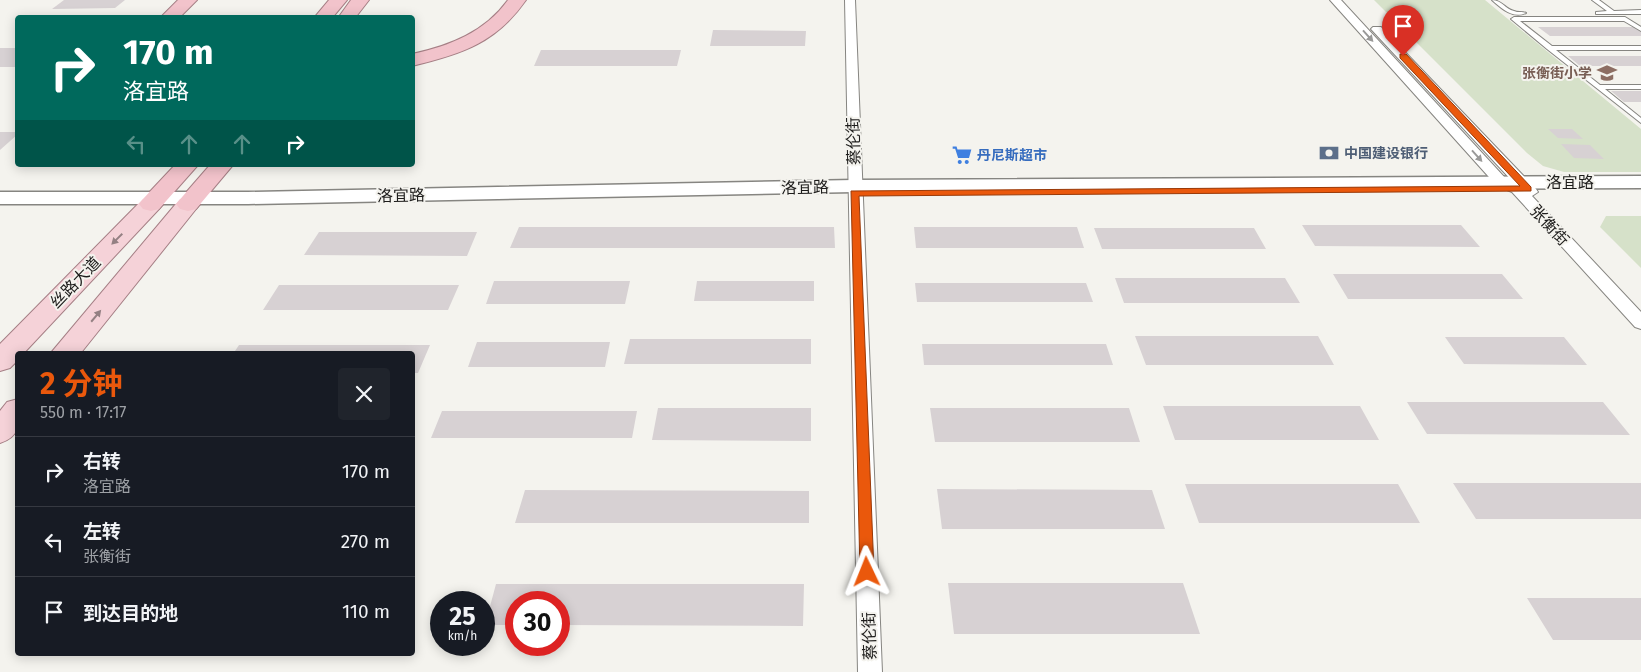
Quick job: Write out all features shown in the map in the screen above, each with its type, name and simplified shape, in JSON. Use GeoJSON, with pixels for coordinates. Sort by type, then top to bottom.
{"type":"FeatureCollection","features":[{"type":"Feature","properties":{"kind":"highway"},"geometry":{"type":"LineString","coordinates":[[171,15],[188,0]]}},
{"type":"Feature","properties":{"kind":"highway"},"geometry":{"type":"LineString","coordinates":[[187,15],[203,0]]}},
{"type":"Feature","properties":{"kind":"highway"},"geometry":{"type":"LineString","coordinates":[[325,15],[338,0]]}},
{"type":"Feature","properties":{"kind":"highway"},"geometry":{"type":"LineString","coordinates":[[348,15],[360,0]]}},
{"type":"Feature","properties":{"kind":"highway"},"geometry":{"type":"LineString","coordinates":[[415,49],[447,42],[472,32],[491,18],[501,0]]}},
{"type":"Feature","properties":{"kind":"highway"},"geometry":{"type":"LineString","coordinates":[[415,59],[440,54],[486,34],[507,17],[518,0]]}},
{"type":"Feature","properties":{"kind":"highway"},"geometry":{"type":"LineString","coordinates":[[155,201],[185,167]]}},
{"type":"Feature","properties":{"kind":"highway"},"geometry":{"type":"LineString","coordinates":[[191,201],[220,167]]}},
{"type":"Feature","properties":{"kind":"main road","name":"丝路大道"},"geometry":{"type":"LineString","coordinates":[[0,362],[155,201]]}},
{"type":"Feature","properties":{"kind":"main road"},"geometry":{"type":"LineString","coordinates":[[66,351],[191,201]]}},
{"type":"Feature","properties":{"kind":"main road"},"geometry":{"type":"LineString","coordinates":[[0,431],[15,414]]}},
{"type":"Feature","properties":{"kind":"street","name":"蔡伦街"},"geometry":{"type":"LineString","coordinates":[[850,0],[854,190],[870,672]]}},
{"type":"Feature","properties":{"kind":"street","name":"张衡街"},"geometry":{"type":"LineString","coordinates":[[1335,0],[1517,186],[1641,309]]}},
{"type":"Feature","properties":{"kind":"street","name":"张衡街"},"geometry":{"type":"LineString","coordinates":[[1350,0],[1641,323]]}},
{"type":"Feature","properties":{"kind":"street","name":"洛宜路"},"geometry":{"type":"LineString","coordinates":[[1517,186],[1641,182]]}},
{"type":"Feature","properties":{"kind":"street","name":"洛宜路"},"geometry":{"type":"LineString","coordinates":[[0,198],[191,201],[854,190],[1517,186],[1641,188]]}},
{"type":"Feature","properties":{"kind":"street","name":"洛宜路"},"geometry":{"type":"LineString","coordinates":[[0,205],[155,201]]}},
{"type":"Feature","properties":{"kind":"lane"},"geometry":{"type":"LineString","coordinates":[[1495,0],[1512,13],[1641,12]]}},
{"type":"Feature","properties":{"kind":"lane"},"geometry":{"type":"LineString","coordinates":[[1595,0],[1613,12]]}},
{"type":"Feature","properties":{"kind":"lane"},"geometry":{"type":"LineString","coordinates":[[1641,29],[1625,19],[1514,19],[1641,121]]}},
{"type":"Feature","properties":{"kind":"lane"},"geometry":{"type":"LineString","coordinates":[[1549,48],[1641,48]]}},
{"type":"Feature","properties":{"kind":"lane"},"geometry":{"type":"LineString","coordinates":[[1598,87],[1641,87]]}},
{"type":"Feature","properties":{"kind":"green space"},"geometry":{"type":"Polygon","coordinates":[[[1374,0],[1485,0],[1641,129],[1641,172],[1564,172],[1543,166],[1527,153],[1374,0]]]}},
{"type":"Feature","properties":{"kind":"green space"},"geometry":{"type":"Polygon","coordinates":[[[1606,216],[1641,216],[1641,268],[1600,227],[1606,216]]]}},
{"type":"Feature","properties":{"kind":"building"},"geometry":{"type":"Polygon","coordinates":[[[64,0],[125,0],[115,8],[52,9],[64,0]]]}},
{"type":"Feature","properties":{"kind":"building"},"geometry":{"type":"Polygon","coordinates":[[[1538,27],[1634,27],[1641,31],[1641,36],[1550,36],[1538,27]]]}},
{"type":"Feature","properties":{"kind":"building"},"geometry":{"type":"Polygon","coordinates":[[[713,30],[806,31],[805,46],[710,46],[713,30]]]}},
{"type":"Feature","properties":{"kind":"building"},"geometry":{"type":"Polygon","coordinates":[[[0,48],[15,48],[15,67],[0,67],[0,48]]]}},
{"type":"Feature","properties":{"kind":"building"},"geometry":{"type":"Polygon","coordinates":[[[541,50],[681,50],[677,66],[534,66],[541,50]]]}},
{"type":"Feature","properties":{"kind":"building"},"geometry":{"type":"Polygon","coordinates":[[[1568,56],[1641,56],[1641,66],[1580,66],[1568,56]]]}},
{"type":"Feature","properties":{"kind":"building"},"geometry":{"type":"Polygon","coordinates":[[[1611,91],[1641,91],[1641,102],[1624,102],[1611,91]]]}},
{"type":"Feature","properties":{"kind":"building"},"geometry":{"type":"Polygon","coordinates":[[[1548,129],[1572,129],[1583,139],[1558,138],[1548,129]]]}},
{"type":"Feature","properties":{"kind":"building"},"geometry":{"type":"Polygon","coordinates":[[[0,132],[15,132],[15,137],[0,150],[0,132]]]}},
{"type":"Feature","properties":{"kind":"building"},"geometry":{"type":"Polygon","coordinates":[[[1561,144],[1590,145],[1604,159],[1574,158],[1561,144]]]}},
{"type":"Feature","properties":{"kind":"building"},"geometry":{"type":"Polygon","coordinates":[[[1302,225],[1461,225],[1480,247],[1315,246],[1302,225]]]}},
{"type":"Feature","properties":{"kind":"building"},"geometry":{"type":"Polygon","coordinates":[[[519,227],[834,227],[835,248],[510,248],[519,227]]]}},
{"type":"Feature","properties":{"kind":"building"},"geometry":{"type":"Polygon","coordinates":[[[914,227],[1077,227],[1084,248],[916,248],[914,227]]]}},
{"type":"Feature","properties":{"kind":"building"},"geometry":{"type":"Polygon","coordinates":[[[1094,228],[1254,228],[1266,249],[1102,249],[1094,228]]]}},
{"type":"Feature","properties":{"kind":"building"},"geometry":{"type":"Polygon","coordinates":[[[319,232],[477,232],[467,256],[304,255],[319,232]]]}},
{"type":"Feature","properties":{"kind":"building"},"geometry":{"type":"Polygon","coordinates":[[[1333,274],[1502,274],[1523,299],[1348,299],[1333,274]]]}},
{"type":"Feature","properties":{"kind":"building"},"geometry":{"type":"Polygon","coordinates":[[[1115,278],[1285,278],[1300,303],[1124,303],[1115,278]]]}},
{"type":"Feature","properties":{"kind":"building"},"geometry":{"type":"Polygon","coordinates":[[[494,281],[630,281],[625,304],[486,304],[494,281]]]}},
{"type":"Feature","properties":{"kind":"building"},"geometry":{"type":"Polygon","coordinates":[[[697,281],[814,281],[814,301],[694,301],[697,281]]]}},
{"type":"Feature","properties":{"kind":"building"},"geometry":{"type":"Polygon","coordinates":[[[915,283],[1086,283],[1093,302],[917,302],[915,283]]]}},
{"type":"Feature","properties":{"kind":"building"},"geometry":{"type":"Polygon","coordinates":[[[279,285],[459,285],[448,310],[263,310],[279,285]]]}},
{"type":"Feature","properties":{"kind":"building"},"geometry":{"type":"Polygon","coordinates":[[[1135,336],[1318,336],[1334,365],[1146,365],[1135,336]]]}},
{"type":"Feature","properties":{"kind":"building"},"geometry":{"type":"Polygon","coordinates":[[[1445,337],[1564,337],[1587,365],[1464,364],[1445,337]]]}},
{"type":"Feature","properties":{"kind":"building"},"geometry":{"type":"Polygon","coordinates":[[[630,339],[811,339],[811,364],[624,364],[630,339]]]}},
{"type":"Feature","properties":{"kind":"building"},"geometry":{"type":"Polygon","coordinates":[[[477,342],[610,342],[605,367],[468,367],[477,342]]]}},
{"type":"Feature","properties":{"kind":"building"},"geometry":{"type":"Polygon","coordinates":[[[922,344],[1106,344],[1113,365],[924,365],[922,344]]]}},
{"type":"Feature","properties":{"kind":"building"},"geometry":{"type":"Polygon","coordinates":[[[239,345],[430,345],[418,373],[415,373],[415,351],[235,351],[239,345]]]}},
{"type":"Feature","properties":{"kind":"building"},"geometry":{"type":"Polygon","coordinates":[[[1407,402],[1603,402],[1630,435],[1427,434],[1407,402]]]}},
{"type":"Feature","properties":{"kind":"building"},"geometry":{"type":"Polygon","coordinates":[[[1163,406],[1360,406],[1379,440],[1175,440],[1163,406]]]}},
{"type":"Feature","properties":{"kind":"building"},"geometry":{"type":"Polygon","coordinates":[[[658,408],[811,408],[811,441],[652,440],[658,408]]]}},
{"type":"Feature","properties":{"kind":"building"},"geometry":{"type":"Polygon","coordinates":[[[930,408],[1129,408],[1140,442],[935,442],[930,408]]]}},
{"type":"Feature","properties":{"kind":"building"},"geometry":{"type":"Polygon","coordinates":[[[442,411],[637,411],[632,438],[431,438],[442,411]]]}},
{"type":"Feature","properties":{"kind":"building"},"geometry":{"type":"Polygon","coordinates":[[[1453,483],[1641,483],[1641,519],[1476,519],[1453,483]]]}},
{"type":"Feature","properties":{"kind":"building"},"geometry":{"type":"Polygon","coordinates":[[[1185,484],[1398,484],[1420,523],[1199,523],[1185,484]]]}},
{"type":"Feature","properties":{"kind":"building"},"geometry":{"type":"Polygon","coordinates":[[[937,489],[1152,490],[1165,529],[942,529],[937,489]]]}},
{"type":"Feature","properties":{"kind":"building"},"geometry":{"type":"Polygon","coordinates":[[[525,490],[809,491],[809,523],[515,523],[525,490]]]}},
{"type":"Feature","properties":{"kind":"building"},"geometry":{"type":"Polygon","coordinates":[[[948,583],[1183,583],[1200,634],[954,634],[948,583]]]}},
{"type":"Feature","properties":{"kind":"building"},"geometry":{"type":"Polygon","coordinates":[[[496,584],[804,584],[803,626],[570,625],[570,591],[505,591],[505,625],[495,625],[494,591],[496,584]]]}},
{"type":"Feature","properties":{"kind":"building"},"geometry":{"type":"Polygon","coordinates":[[[1527,598],[1641,598],[1641,640],[1553,640],[1527,598]]]}},
{"type":"Feature","properties":{"kind":"place","name":"张衡街小学"},"geometry":{"type":"Point","coordinates":[1607,73]}},
{"type":"Feature","properties":{"kind":"place","name":"中国建设银行"},"geometry":{"type":"Point","coordinates":[1329,153]}},
{"type":"Feature","properties":{"kind":"place","name":"丹尼斯超市"},"geometry":{"type":"Point","coordinates":[962,155]}},
{"type":"Feature","properties":{"kind":"route"},"geometry":{"type":"LineString","coordinates":[[867,572],[854,193],[1528,189],[1403,56]]}}]}
